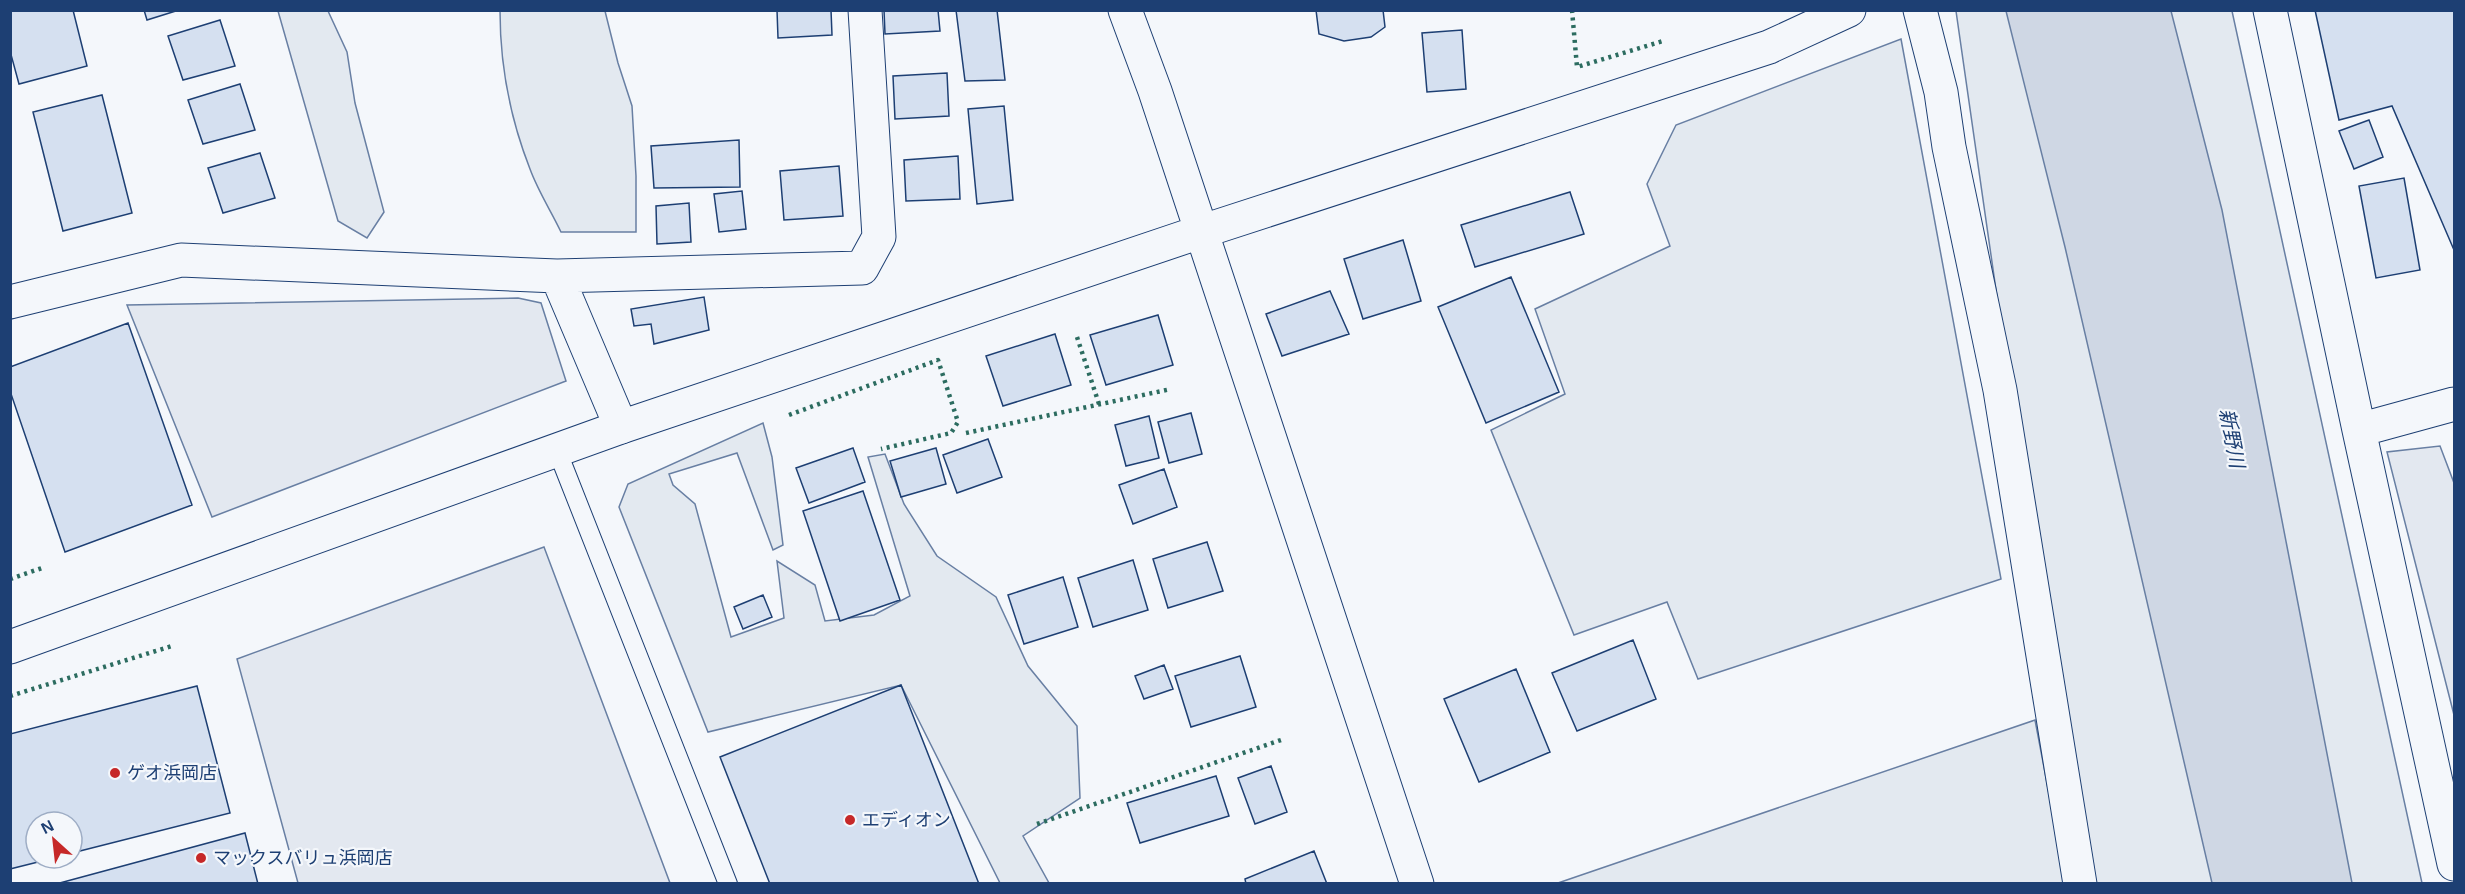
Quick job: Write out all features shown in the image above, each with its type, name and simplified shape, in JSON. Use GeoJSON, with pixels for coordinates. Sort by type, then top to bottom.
{"type":"FeatureCollection","features":[{"type":"Feature","properties":{"kind":"street"},"geometry":{"type":"LineString","coordinates":[[10,302],[181,260],[557,276],[862,268],[879,237],[865,10]]}},
{"type":"Feature","properties":{"kind":"street"},"geometry":{"type":"LineString","coordinates":[[1125,10],[1155,91],[1417,884]]}},
{"type":"Feature","properties":{"kind":"street"},"geometry":{"type":"LineString","coordinates":[[10,647],[621,427],[1200,232],[1769,47],[1849,10]]}},
{"type":"Feature","properties":{"kind":"street"},"geometry":{"type":"LineString","coordinates":[[1920,10],[1941,92],[1950,147],[2000,390],[2080,884]]}},
{"type":"Feature","properties":{"kind":"street"},"geometry":{"type":"LineString","coordinates":[[2270,10],[2454,864]]}},
{"type":"Feature","properties":{"kind":"street"},"geometry":{"type":"LineString","coordinates":[[557,276],[621,427]]}},
{"type":"Feature","properties":{"kind":"street"},"geometry":{"type":"LineString","coordinates":[[2359,430],[2454,404]]}},
{"type":"Feature","properties":{"kind":"lane"},"geometry":{"type":"LineString","coordinates":[[557,450],[728,884]]}},
{"type":"Feature","properties":{"kind":"shaded area"},"geometry":{"type":"Polygon","coordinates":[[[278,11],[328,11],[347,52],[355,103],[384,212],[367,238],[338,221],[278,11]]]}},
{"type":"Feature","properties":{"kind":"shaded area"},"geometry":{"type":"Polygon","coordinates":[[[500,11],[605,11],[632,106],[636,232],[561,232],[533,177],[517,131],[504,72],[500,11]]]}},
{"type":"Feature","properties":{"kind":"shaded area"},"geometry":{"type":"Polygon","coordinates":[[[1956,11],[2232,11],[2422,883],[2081,883],[1956,11]]]}},
{"type":"Feature","properties":{"kind":"shaded area"},"geometry":{"type":"Polygon","coordinates":[[[1901,39],[2001,579],[1698,679],[1667,602],[1574,635],[1491,430],[1565,394],[1535,309],[1670,246],[1647,184],[1676,125],[1901,39]]]}},
{"type":"Feature","properties":{"kind":"shaded area"},"geometry":{"type":"Polygon","coordinates":[[[518,298],[541,303],[566,381],[212,517],[127,305],[518,298]]]}},
{"type":"Feature","properties":{"kind":"shaded area"},"geometry":{"type":"Polygon","coordinates":[[[763,423],[772,457],[783,545],[773,550],[737,453],[669,474],[673,485],[695,504],[731,637],[784,618],[777,561],[815,585],[825,621],[874,615],[910,596],[868,457],[885,454],[904,504],[937,556],[996,597],[1028,666],[1077,726],[1080,798],[1023,836],[1049,883],[1000,883],[901,685],[708,732],[619,507],[628,484],[763,423]]]}},
{"type":"Feature","properties":{"kind":"shaded area"},"geometry":{"type":"Polygon","coordinates":[[[2440,446],[2454,483],[2454,715],[2387,452],[2440,446]]]}},
{"type":"Feature","properties":{"kind":"shaded area"},"geometry":{"type":"Polygon","coordinates":[[[544,547],[670,883],[298,883],[237,659],[544,547]]]}},
{"type":"Feature","properties":{"kind":"shaded area"},"geometry":{"type":"Polygon","coordinates":[[[2035,720],[2066,883],[1555,884],[2035,720]]]}},
{"type":"Feature","properties":{"kind":"water","name":"新野川"},"geometry":{"type":"Polygon","coordinates":[[[2006,11],[2171,11],[2222,210],[2352,883],[2212,883],[2065,247],[2006,11]]]}},
{"type":"Feature","properties":{"kind":"building"},"geometry":{"type":"Polygon","coordinates":[[[10,10],[73,10],[87,66],[19,84],[10,51],[10,10]]]}},
{"type":"Feature","properties":{"kind":"building"},"geometry":{"type":"Polygon","coordinates":[[[144,10],[179,10],[147,20],[144,10]]]}},
{"type":"Feature","properties":{"kind":"building"},"geometry":{"type":"Polygon","coordinates":[[[777,10],[831,10],[832,35],[778,38],[777,10]]]}},
{"type":"Feature","properties":{"kind":"building"},"geometry":{"type":"Polygon","coordinates":[[[884,10],[938,10],[940,31],[885,34],[884,10]]]}},
{"type":"Feature","properties":{"kind":"building"},"geometry":{"type":"Polygon","coordinates":[[[956,10],[997,10],[1005,80],[965,81],[956,10]]]}},
{"type":"Feature","properties":{"kind":"building"},"geometry":{"type":"Polygon","coordinates":[[[1316,10],[1383,10],[1385,27],[1371,37],[1344,41],[1319,34],[1316,10]]]}},
{"type":"Feature","properties":{"kind":"building"},"geometry":{"type":"Polygon","coordinates":[[[2315,10],[2454,10],[2454,250],[2392,106],[2339,120],[2315,10]]]}},
{"type":"Feature","properties":{"kind":"building"},"geometry":{"type":"Polygon","coordinates":[[[220,20],[235,66],[183,80],[168,36],[220,20]]]}},
{"type":"Feature","properties":{"kind":"building"},"geometry":{"type":"Polygon","coordinates":[[[1462,30],[1466,89],[1427,92],[1422,33],[1462,30]]]}},
{"type":"Feature","properties":{"kind":"building"},"geometry":{"type":"Polygon","coordinates":[[[947,73],[949,116],[895,119],[893,76],[947,73]]]}},
{"type":"Feature","properties":{"kind":"building"},"geometry":{"type":"Polygon","coordinates":[[[240,84],[255,130],[203,144],[188,100],[240,84]]]}},
{"type":"Feature","properties":{"kind":"building"},"geometry":{"type":"Polygon","coordinates":[[[102,95],[132,213],[63,231],[33,112],[102,95]]]}},
{"type":"Feature","properties":{"kind":"building"},"geometry":{"type":"Polygon","coordinates":[[[1004,106],[1013,200],[977,204],[968,109],[1004,106]]]}},
{"type":"Feature","properties":{"kind":"building"},"geometry":{"type":"Polygon","coordinates":[[[2369,120],[2383,157],[2354,169],[2339,131],[2369,120]]]}},
{"type":"Feature","properties":{"kind":"building"},"geometry":{"type":"Polygon","coordinates":[[[739,140],[740,187],[654,188],[651,146],[739,140]]]}},
{"type":"Feature","properties":{"kind":"building"},"geometry":{"type":"Polygon","coordinates":[[[260,153],[275,198],[223,213],[208,168],[260,153]]]}},
{"type":"Feature","properties":{"kind":"building"},"geometry":{"type":"Polygon","coordinates":[[[958,156],[960,199],[906,201],[904,160],[958,156]]]}},
{"type":"Feature","properties":{"kind":"building"},"geometry":{"type":"Polygon","coordinates":[[[839,166],[843,216],[784,220],[780,171],[839,166]]]}},
{"type":"Feature","properties":{"kind":"building"},"geometry":{"type":"Polygon","coordinates":[[[2404,178],[2420,270],[2376,278],[2359,186],[2404,178]]]}},
{"type":"Feature","properties":{"kind":"building"},"geometry":{"type":"Polygon","coordinates":[[[742,191],[746,229],[719,232],[714,194],[742,191]]]}},
{"type":"Feature","properties":{"kind":"building"},"geometry":{"type":"Polygon","coordinates":[[[1570,192],[1584,234],[1475,267],[1461,225],[1570,192]]]}},
{"type":"Feature","properties":{"kind":"building"},"geometry":{"type":"Polygon","coordinates":[[[689,203],[691,242],[657,244],[656,206],[689,203]]]}},
{"type":"Feature","properties":{"kind":"building"},"geometry":{"type":"Polygon","coordinates":[[[1403,240],[1421,301],[1363,319],[1344,259],[1403,240]]]}},
{"type":"Feature","properties":{"kind":"building"},"geometry":{"type":"Polygon","coordinates":[[[1511,277],[1559,392],[1486,423],[1438,307],[1511,277]]]}},
{"type":"Feature","properties":{"kind":"building"},"geometry":{"type":"Polygon","coordinates":[[[1330,291],[1349,334],[1282,356],[1266,314],[1330,291]]]}},
{"type":"Feature","properties":{"kind":"building"},"geometry":{"type":"Polygon","coordinates":[[[704,297],[709,330],[654,344],[651,324],[634,326],[631,309],[704,297]]]}},
{"type":"Feature","properties":{"kind":"building"},"geometry":{"type":"Polygon","coordinates":[[[1158,315],[1173,365],[1106,385],[1090,335],[1158,315]]]}},
{"type":"Feature","properties":{"kind":"building"},"geometry":{"type":"Polygon","coordinates":[[[128,323],[192,505],[65,552],[10,391],[10,367],[128,323]]]}},
{"type":"Feature","properties":{"kind":"building"},"geometry":{"type":"Polygon","coordinates":[[[1055,334],[1071,385],[1003,406],[986,356],[1055,334]]]}},
{"type":"Feature","properties":{"kind":"building"},"geometry":{"type":"Polygon","coordinates":[[[1191,413],[1202,454],[1169,463],[1158,422],[1191,413]]]}},
{"type":"Feature","properties":{"kind":"building"},"geometry":{"type":"Polygon","coordinates":[[[1149,416],[1159,458],[1126,466],[1115,425],[1149,416]]]}},
{"type":"Feature","properties":{"kind":"building"},"geometry":{"type":"Polygon","coordinates":[[[988,439],[1002,477],[957,493],[943,455],[988,439]]]}},
{"type":"Feature","properties":{"kind":"building"},"geometry":{"type":"Polygon","coordinates":[[[853,448],[865,482],[809,503],[796,468],[853,448]]]}},
{"type":"Feature","properties":{"kind":"building"},"geometry":{"type":"Polygon","coordinates":[[[936,448],[946,484],[901,497],[890,461],[936,448]]]}},
{"type":"Feature","properties":{"kind":"building"},"geometry":{"type":"Polygon","coordinates":[[[1164,469],[1177,507],[1133,524],[1119,485],[1164,469]]]}},
{"type":"Feature","properties":{"kind":"building"},"geometry":{"type":"Polygon","coordinates":[[[863,491],[900,600],[840,621],[803,511],[863,491]]]}},
{"type":"Feature","properties":{"kind":"building"},"geometry":{"type":"Polygon","coordinates":[[[1207,542],[1223,591],[1168,608],[1153,559],[1207,542]]]}},
{"type":"Feature","properties":{"kind":"building"},"geometry":{"type":"Polygon","coordinates":[[[1133,560],[1148,610],[1093,627],[1078,578],[1133,560]]]}},
{"type":"Feature","properties":{"kind":"building"},"geometry":{"type":"Polygon","coordinates":[[[1063,577],[1078,627],[1024,644],[1008,595],[1063,577]]]}},
{"type":"Feature","properties":{"kind":"building"},"geometry":{"type":"Polygon","coordinates":[[[763,595],[772,617],[743,629],[734,607],[763,595]]]}},
{"type":"Feature","properties":{"kind":"building"},"geometry":{"type":"Polygon","coordinates":[[[1633,640],[1656,699],[1577,731],[1552,673],[1633,640]]]}},
{"type":"Feature","properties":{"kind":"building"},"geometry":{"type":"Polygon","coordinates":[[[1240,656],[1256,707],[1191,727],[1175,676],[1240,656]]]}},
{"type":"Feature","properties":{"kind":"building"},"geometry":{"type":"Polygon","coordinates":[[[1164,665],[1173,689],[1144,699],[1135,676],[1164,665]]]}},
{"type":"Feature","properties":{"kind":"building"},"geometry":{"type":"Polygon","coordinates":[[[1516,669],[1550,752],[1479,782],[1444,699],[1516,669]]]}},
{"type":"Feature","properties":{"kind":"building","name":"エディオン"},"geometry":{"type":"Polygon","coordinates":[[[901,685],[979,884],[770,884],[720,757],[901,685]]]}},
{"type":"Feature","properties":{"kind":"building","name":"ゲオ浜岡店"},"geometry":{"type":"Polygon","coordinates":[[[197,686],[230,813],[84,850],[84,810],[24,810],[24,866],[10,869],[10,734],[197,686]]]}},
{"type":"Feature","properties":{"kind":"building"},"geometry":{"type":"Polygon","coordinates":[[[1271,766],[1287,812],[1255,824],[1238,778],[1271,766]]]}},
{"type":"Feature","properties":{"kind":"building"},"geometry":{"type":"Polygon","coordinates":[[[1216,776],[1229,816],[1140,843],[1127,803],[1216,776]]]}},
{"type":"Feature","properties":{"kind":"building","name":"マックスバリュ浜岡店"},"geometry":{"type":"Polygon","coordinates":[[[245,833],[258,884],[56,884],[245,833]]]}},
{"type":"Feature","properties":{"kind":"building"},"geometry":{"type":"Polygon","coordinates":[[[1314,851],[1327,884],[1246,884],[1245,879],[1314,851]]]}},
{"type":"Feature","properties":{"kind":"hedge"},"geometry":{"type":"LineString","coordinates":[[1572,10],[1577,67],[1663,41]]}},
{"type":"Feature","properties":{"kind":"hedge"},"geometry":{"type":"LineString","coordinates":[[1077,337],[1099,404]]}},
{"type":"Feature","properties":{"kind":"hedge"},"geometry":{"type":"LineString","coordinates":[[789,415],[938,360],[958,422],[951,433],[881,449]]}},
{"type":"Feature","properties":{"kind":"hedge"},"geometry":{"type":"LineString","coordinates":[[966,433],[1171,389]]}},
{"type":"Feature","properties":{"kind":"hedge"},"geometry":{"type":"LineString","coordinates":[[10,579],[42,568]]}},
{"type":"Feature","properties":{"kind":"hedge"},"geometry":{"type":"LineString","coordinates":[[10,696],[172,646]]}},
{"type":"Feature","properties":{"kind":"hedge"},"geometry":{"type":"LineString","coordinates":[[1037,824],[1281,740]]}},
{"type":"Feature","properties":{"kind":"place","name":"ゲオ浜岡店"},"geometry":{"type":"Point","coordinates":[115,773]}},
{"type":"Feature","properties":{"kind":"place","name":"エディオン"},"geometry":{"type":"Point","coordinates":[850,820]}},
{"type":"Feature","properties":{"kind":"place","name":"マックスバリュ浜岡店"},"geometry":{"type":"Point","coordinates":[201,858]}}]}
